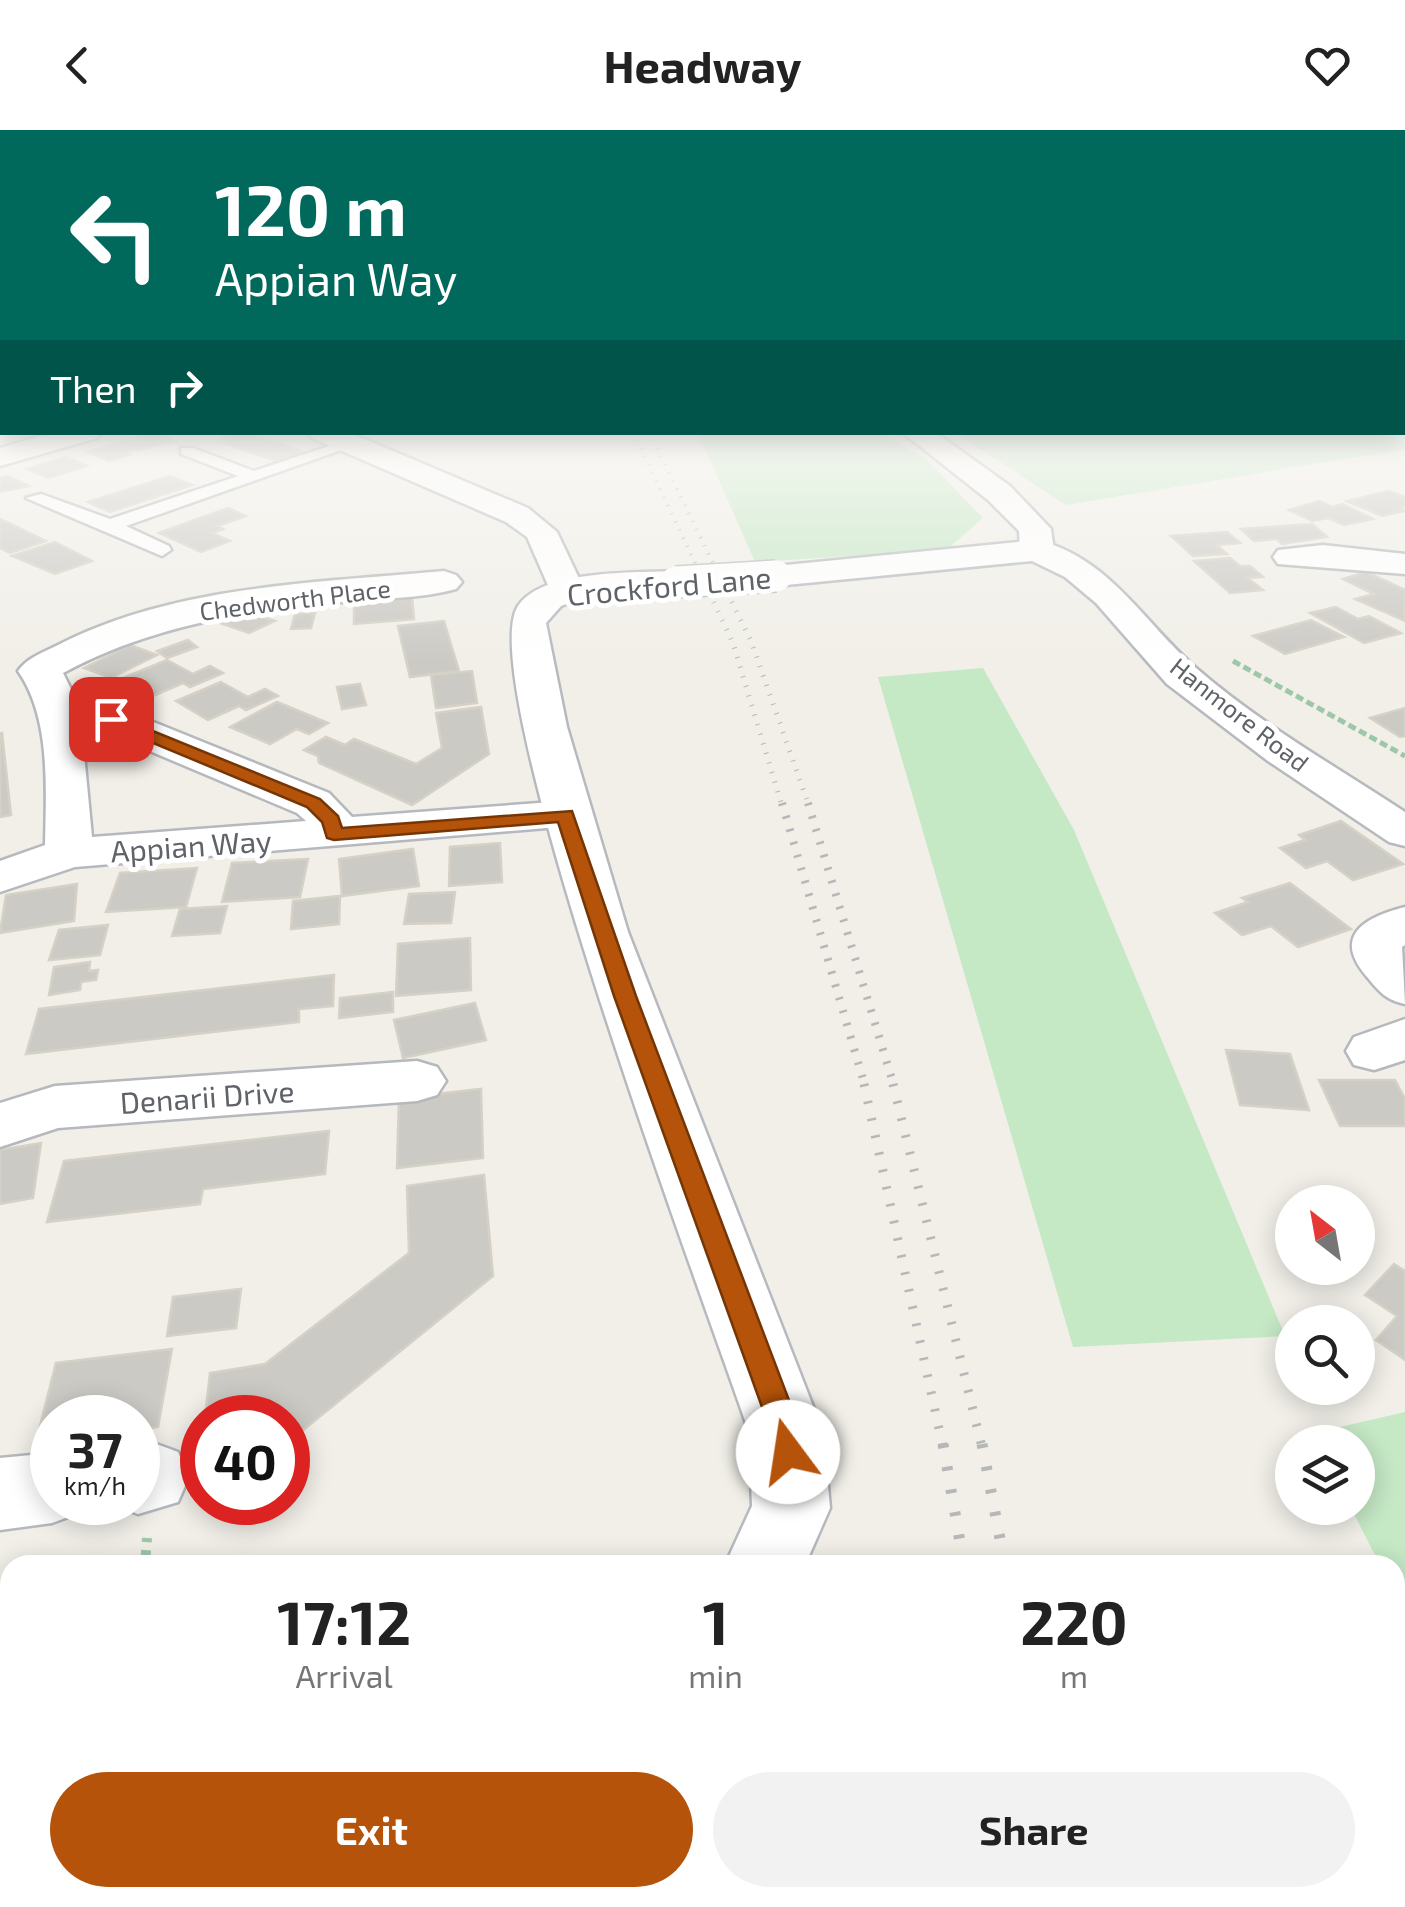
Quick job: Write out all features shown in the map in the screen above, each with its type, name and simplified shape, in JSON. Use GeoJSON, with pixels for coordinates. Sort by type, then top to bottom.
{"type":"FeatureCollection","features":[{"type":"Feature","properties":{"kind":"street"},"geometry":{"type":"LineString","coordinates":[[476,497],[517,514],[541,532],[567,591]]}},
{"type":"Feature","properties":{"kind":"street"},"geometry":{"type":"LineString","coordinates":[[1005,497],[1035,529],[1037,550]]}},
{"type":"Feature","properties":{"kind":"street"},"geometry":{"type":"LineString","coordinates":[[1290,557],[1371,547],[1405,564]]}},
{"type":"Feature","properties":{"kind":"street","name":"Crockford Lane"},"geometry":{"type":"LineString","coordinates":[[769,1555],[792,1508],[786,1432],[625,996],[566,815],[526,623],[531,609],[542,599],[567,591],[776,576],[1037,550]]}},
{"type":"Feature","properties":{"kind":"street","name":"Hanmore Road"},"geometry":{"type":"LineString","coordinates":[[1037,550],[1077,570],[1109,596],[1182,676],[1283,752],[1405,832]]}},
{"type":"Feature","properties":{"kind":"street","name":"Chedworth Place"},"geometry":{"type":"LineString","coordinates":[[32,686],[68,652],[182,614],[231,603],[444,582]]}},
{"type":"Feature","properties":{"kind":"street"},"geometry":{"type":"LineString","coordinates":[[32,686],[313,803],[331,820],[334,834]]}},
{"type":"Feature","properties":{"kind":"street"},"geometry":{"type":"LineString","coordinates":[[32,686],[68,853]]}},
{"type":"Feature","properties":{"kind":"street","name":"Appian Way"},"geometry":{"type":"LineString","coordinates":[[0,877],[68,853],[566,815]]}},
{"type":"Feature","properties":{"kind":"street"},"geometry":{"type":"LineString","coordinates":[[1405,923],[1374,941],[1377,956],[1405,987]]}},
{"type":"Feature","properties":{"kind":"street","name":"Denarii Drive"},"geometry":{"type":"LineString","coordinates":[[0,1124],[55,1107],[417,1081]]}},
{"type":"Feature","properties":{"kind":"street"},"geometry":{"type":"LineString","coordinates":[[0,1494],[30,1491]]}},
{"type":"Feature","properties":{"kind":"lane"},"geometry":{"type":"LineString","coordinates":[[110,524],[191,497]]}},
{"type":"Feature","properties":{"kind":"lane"},"geometry":{"type":"LineString","coordinates":[[35,498],[110,524],[162,550]]}},
{"type":"Feature","properties":{"kind":"path"},"geometry":{"type":"LineString","coordinates":[[1266,681],[1405,756]]}},
{"type":"Feature","properties":{"kind":"green space"},"geometry":{"type":"Polygon","coordinates":[[[726,497],[963,497],[983,518],[946,550],[755,562],[726,497]]]}},
{"type":"Feature","properties":{"kind":"green space"},"geometry":{"type":"Polygon","coordinates":[[[1054,497],[1115,497],[1066,505],[1054,497]]]}},
{"type":"Feature","properties":{"kind":"green space"},"geometry":{"type":"Polygon","coordinates":[[[983,668],[1074,830],[1275,1312],[1275,1337],[1073,1347],[878,677],[983,668]]]}},
{"type":"Feature","properties":{"kind":"green space"},"geometry":{"type":"Polygon","coordinates":[[[1405,1412],[1405,1555],[1375,1555],[1360,1525],[1375,1525],[1375,1425],[1349,1425],[1405,1412]]]}},
{"type":"Feature","properties":{"kind":"building"},"geometry":{"type":"Polygon","coordinates":[[[104,497],[156,497],[110,512],[88,502],[104,497]]]}},
{"type":"Feature","properties":{"kind":"building"},"geometry":{"type":"Polygon","coordinates":[[[1405,497],[1405,506],[1400,507],[1405,511],[1382,516],[1347,501],[1405,497]]]}},
{"type":"Feature","properties":{"kind":"building"},"geometry":{"type":"Polygon","coordinates":[[[1319,501],[1332,507],[1342,504],[1373,519],[1344,525],[1328,518],[1312,521],[1289,510],[1319,501]]]}},
{"type":"Feature","properties":{"kind":"building"},"geometry":{"type":"Polygon","coordinates":[[[228,508],[246,516],[217,526],[223,529],[212,533],[230,541],[201,552],[159,533],[228,508]]]}},
{"type":"Feature","properties":{"kind":"building"},"geometry":{"type":"Polygon","coordinates":[[[0,519],[46,541],[10,553],[0,548],[0,519]]]}},
{"type":"Feature","properties":{"kind":"building"},"geometry":{"type":"Polygon","coordinates":[[[1312,524],[1327,537],[1282,544],[1277,539],[1254,541],[1241,529],[1312,524]]]}},
{"type":"Feature","properties":{"kind":"building"},"geometry":{"type":"Polygon","coordinates":[[[1227,532],[1240,543],[1217,545],[1227,554],[1193,556],[1171,536],[1227,532]]]}},
{"type":"Feature","properties":{"kind":"building"},"geometry":{"type":"Polygon","coordinates":[[[55,542],[92,561],[55,574],[12,556],[55,542]]]}},
{"type":"Feature","properties":{"kind":"building"},"geometry":{"type":"Polygon","coordinates":[[[1230,558],[1240,566],[1250,566],[1263,577],[1248,578],[1263,590],[1230,593],[1194,561],[1230,558]]]}},
{"type":"Feature","properties":{"kind":"building"},"geometry":{"type":"Polygon","coordinates":[[[1366,572],[1405,590],[1405,621],[1355,599],[1374,594],[1343,579],[1366,572]]]}},
{"type":"Feature","properties":{"kind":"building"},"geometry":{"type":"Polygon","coordinates":[[[412,596],[414,619],[354,624],[354,600],[412,596]]]}},
{"type":"Feature","properties":{"kind":"building"},"geometry":{"type":"Polygon","coordinates":[[[236,607],[275,621],[249,633],[211,620],[236,607]]]}},
{"type":"Feature","properties":{"kind":"building"},"geometry":{"type":"Polygon","coordinates":[[[1336,607],[1358,619],[1369,616],[1401,633],[1364,643],[1310,613],[1336,607]]]}},
{"type":"Feature","properties":{"kind":"building"},"geometry":{"type":"Polygon","coordinates":[[[315,613],[311,628],[291,629],[295,614],[315,613]]]}},
{"type":"Feature","properties":{"kind":"building"},"geometry":{"type":"Polygon","coordinates":[[[1311,620],[1344,637],[1285,654],[1253,636],[1311,620]]]}},
{"type":"Feature","properties":{"kind":"building"},"geometry":{"type":"Polygon","coordinates":[[[444,621],[459,671],[410,677],[398,626],[444,621]]]}},
{"type":"Feature","properties":{"kind":"building"},"geometry":{"type":"Polygon","coordinates":[[[188,640],[197,647],[167,658],[157,651],[188,640]]]}},
{"type":"Feature","properties":{"kind":"building"},"geometry":{"type":"Polygon","coordinates":[[[130,645],[157,655],[111,678],[84,668],[130,645]]]}},
{"type":"Feature","properties":{"kind":"building"},"geometry":{"type":"Polygon","coordinates":[[[167,660],[193,674],[210,666],[223,673],[153,696],[121,679],[167,660]]]}},
{"type":"Feature","properties":{"kind":"building"},"geometry":{"type":"Polygon","coordinates":[[[472,671],[477,703],[436,708],[431,675],[472,671]]]}},
{"type":"Feature","properties":{"kind":"building"},"geometry":{"type":"Polygon","coordinates":[[[221,682],[248,697],[265,689],[278,696],[246,710],[239,706],[208,720],[176,701],[221,682]]]}},
{"type":"Feature","properties":{"kind":"building"},"geometry":{"type":"Polygon","coordinates":[[[360,684],[366,705],[342,709],[337,687],[360,684]]]}},
{"type":"Feature","properties":{"kind":"building"},"geometry":{"type":"Polygon","coordinates":[[[277,702],[328,723],[309,734],[297,729],[270,744],[230,727],[277,702]]]}},
{"type":"Feature","properties":{"kind":"building"},"geometry":{"type":"Polygon","coordinates":[[[481,707],[489,754],[412,805],[319,763],[318,756],[304,750],[326,737],[345,745],[354,739],[416,764],[442,748],[436,713],[481,707]]]}},
{"type":"Feature","properties":{"kind":"building"},"geometry":{"type":"Polygon","coordinates":[[[1405,708],[1405,736],[1400,737],[1370,718],[1405,708]]]}},
{"type":"Feature","properties":{"kind":"building"},"geometry":{"type":"Polygon","coordinates":[[[0,734],[11,815],[0,817],[0,734]]]}},
{"type":"Feature","properties":{"kind":"building"},"geometry":{"type":"Polygon","coordinates":[[[1341,821],[1403,864],[1353,880],[1327,861],[1306,868],[1280,848],[1305,840],[1299,835],[1341,821]]]}},
{"type":"Feature","properties":{"kind":"building"},"geometry":{"type":"Polygon","coordinates":[[[500,843],[502,882],[449,886],[450,847],[500,843]]]}},
{"type":"Feature","properties":{"kind":"building"},"geometry":{"type":"Polygon","coordinates":[[[413,849],[419,886],[342,896],[339,859],[413,849]]]}},
{"type":"Feature","properties":{"kind":"building"},"geometry":{"type":"Polygon","coordinates":[[[308,859],[300,897],[222,902],[232,863],[308,859]]]}},
{"type":"Feature","properties":{"kind":"building"},"geometry":{"type":"Polygon","coordinates":[[[197,868],[186,907],[106,912],[120,873],[197,868]]]}},
{"type":"Feature","properties":{"kind":"building"},"geometry":{"type":"Polygon","coordinates":[[[1290,883],[1351,929],[1298,947],[1271,926],[1242,935],[1215,913],[1248,902],[1242,898],[1290,883]]]}},
{"type":"Feature","properties":{"kind":"building"},"geometry":{"type":"Polygon","coordinates":[[[77,884],[74,921],[0,933],[6,895],[77,884]]]}},
{"type":"Feature","properties":{"kind":"building"},"geometry":{"type":"Polygon","coordinates":[[[455,892],[451,923],[404,924],[409,894],[455,892]]]}},
{"type":"Feature","properties":{"kind":"building"},"geometry":{"type":"Polygon","coordinates":[[[340,896],[339,924],[291,929],[293,901],[340,896]]]}},
{"type":"Feature","properties":{"kind":"building"},"geometry":{"type":"Polygon","coordinates":[[[227,906],[220,933],[172,936],[180,909],[227,906]]]}},
{"type":"Feature","properties":{"kind":"building"},"geometry":{"type":"Polygon","coordinates":[[[108,925],[100,955],[49,960],[59,930],[108,925]]]}},
{"type":"Feature","properties":{"kind":"building"},"geometry":{"type":"Polygon","coordinates":[[[470,938],[471,990],[396,996],[398,944],[470,938]]]}},
{"type":"Feature","properties":{"kind":"building"},"geometry":{"type":"Polygon","coordinates":[[[90,962],[89,971],[98,970],[96,980],[81,982],[80,990],[49,995],[54,967],[90,962]]]}},
{"type":"Feature","properties":{"kind":"building"},"geometry":{"type":"Polygon","coordinates":[[[334,975],[333,1006],[299,1009],[299,1022],[26,1054],[39,1009],[334,975]]]}},
{"type":"Feature","properties":{"kind":"building"},"geometry":{"type":"Polygon","coordinates":[[[393,992],[393,1012],[339,1018],[340,998],[393,992]]]}},
{"type":"Feature","properties":{"kind":"building"},"geometry":{"type":"Polygon","coordinates":[[[475,1003],[486,1040],[403,1058],[394,1020],[475,1003]]]}},
{"type":"Feature","properties":{"kind":"building"},"geometry":{"type":"Polygon","coordinates":[[[1226,1050],[1290,1054],[1309,1110],[1240,1105],[1226,1050]]]}},
{"type":"Feature","properties":{"kind":"building"},"geometry":{"type":"Polygon","coordinates":[[[1319,1080],[1395,1080],[1405,1099],[1405,1126],[1340,1126],[1319,1080]]]}},
{"type":"Feature","properties":{"kind":"building"},"geometry":{"type":"Polygon","coordinates":[[[481,1089],[483,1158],[397,1168],[399,1098],[481,1089]]]}},
{"type":"Feature","properties":{"kind":"building"},"geometry":{"type":"Polygon","coordinates":[[[329,1131],[325,1174],[203,1189],[200,1204],[47,1222],[64,1161],[329,1131]]]}},
{"type":"Feature","properties":{"kind":"building"},"geometry":{"type":"Polygon","coordinates":[[[41,1143],[33,1198],[0,1204],[0,1150],[41,1143]]]}},
{"type":"Feature","properties":{"kind":"building"},"geometry":{"type":"Polygon","coordinates":[[[484,1175],[493,1276],[310,1424],[310,1395],[208,1395],[210,1373],[265,1364],[409,1253],[407,1186],[484,1175]]]}},
{"type":"Feature","properties":{"kind":"building"},"geometry":{"type":"Polygon","coordinates":[[[1394,1264],[1405,1271],[1405,1360],[1376,1340],[1397,1316],[1365,1295],[1394,1264]]]}},
{"type":"Feature","properties":{"kind":"building"},"geometry":{"type":"Polygon","coordinates":[[[241,1289],[236,1328],[167,1336],[173,1297],[241,1289]]]}},
{"type":"Feature","properties":{"kind":"building"},"geometry":{"type":"Polygon","coordinates":[[[172,1349],[160,1416],[160,1395],[48,1395],[56,1363],[172,1349]]]}},
{"type":"Feature","properties":{"kind":"railway"},"geometry":{"type":"LineString","coordinates":[[664,497],[706,586]]}},
{"type":"Feature","properties":{"kind":"railway"},"geometry":{"type":"LineString","coordinates":[[681,497],[724,586]]}},
{"type":"Feature","properties":{"kind":"railway"},"geometry":{"type":"LineString","coordinates":[[705,584],[733,643],[782,806]]}},
{"type":"Feature","properties":{"kind":"railway"},"geometry":{"type":"LineString","coordinates":[[723,584],[751,641],[808,804]]}},
{"type":"Feature","properties":{"kind":"railway"},"geometry":{"type":"LineString","coordinates":[[782,803],[865,1086]]}},
{"type":"Feature","properties":{"kind":"railway"},"geometry":{"type":"LineString","coordinates":[[808,804],[894,1086]]}},
{"type":"Feature","properties":{"kind":"railway"},"geometry":{"type":"LineString","coordinates":[[864,1084],[943,1447]]}},
{"type":"Feature","properties":{"kind":"railway"},"geometry":{"type":"LineString","coordinates":[[893,1084],[982,1447]]}},
{"type":"Feature","properties":{"kind":"railway"},"geometry":{"type":"LineString","coordinates":[[943,1444],[962,1555]]}},
{"type":"Feature","properties":{"kind":"railway"},"geometry":{"type":"LineString","coordinates":[[982,1444],[1003,1555]]}},
{"type":"Feature","properties":{"kind":"route"},"geometry":{"type":"LineString","coordinates":[[111,719],[313,803],[331,820],[334,834],[566,815],[625,996],[754,1340],[786,1432],[788,1452]]}}]}
